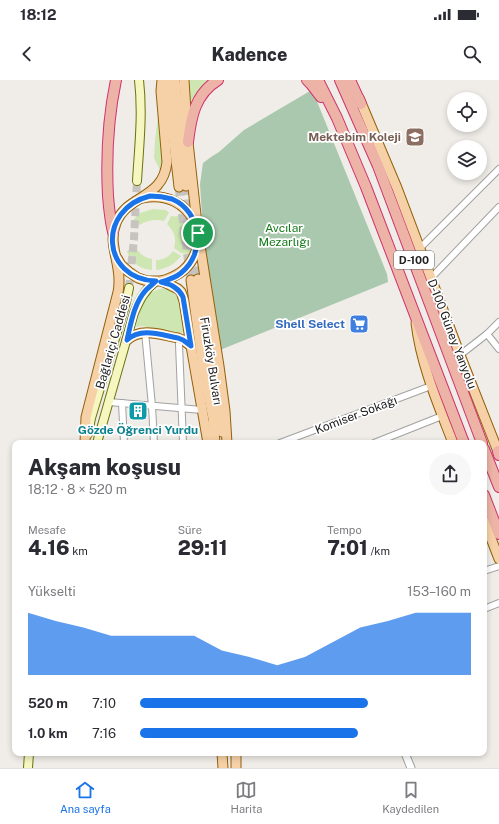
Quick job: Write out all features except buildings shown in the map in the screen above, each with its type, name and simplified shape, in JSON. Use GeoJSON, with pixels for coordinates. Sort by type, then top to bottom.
{"type":"FeatureCollection","features":[{"type":"Feature","properties":{"kind":"highway"},"geometry":{"type":"LineString","coordinates":[[113,232],[110,221],[107,162],[110,116],[116,80]]}},
{"type":"Feature","properties":{"kind":"highway"},"geometry":{"type":"LineString","coordinates":[[188,142],[194,109],[205,90],[218,80]]}},
{"type":"Feature","properties":{"kind":"highway"},"geometry":{"type":"LineString","coordinates":[[307,80],[337,118]]}},
{"type":"Feature","properties":{"kind":"highway","name":"D-100"},"geometry":{"type":"LineString","coordinates":[[318,80],[337,118],[366,187],[463,440]]}},
{"type":"Feature","properties":{"kind":"highway","name":"D-100"},"geometry":{"type":"LineString","coordinates":[[340,80],[378,166],[481,440]]}},
{"type":"Feature","properties":{"kind":"highway"},"geometry":{"type":"LineString","coordinates":[[352,80],[361,104]]}},
{"type":"Feature","properties":{"kind":"highway"},"geometry":{"type":"LineString","coordinates":[[487,457],[499,487]]}},
{"type":"Feature","properties":{"kind":"highway"},"geometry":{"type":"LineString","coordinates":[[487,512],[491,535]]}},
{"type":"Feature","properties":{"kind":"main road"},"geometry":{"type":"LineString","coordinates":[[137,181],[141,96],[139,80]]}},
{"type":"Feature","properties":{"kind":"main road"},"geometry":{"type":"LineString","coordinates":[[142,198],[150,196],[165,197],[179,203],[188,212],[198,233],[198,245],[188,266],[180,274],[169,279],[148,281],[138,278],[129,272],[121,265],[113,248],[112,239],[116,221],[133,203],[158,186],[166,169],[167,162],[161,91],[162,80]]}},
{"type":"Feature","properties":{"kind":"main road"},"geometry":{"type":"LineString","coordinates":[[167,80],[182,186],[175,80]]}},
{"type":"Feature","properties":{"kind":"main road"},"geometry":{"type":"LineString","coordinates":[[184,80],[188,142],[198,233],[226,411],[227,440]]}},
{"type":"Feature","properties":{"kind":"main road","name":"D-100 Güney Yanyolu"},"geometry":{"type":"LineString","coordinates":[[361,104],[397,188],[460,355],[499,452]]}},
{"type":"Feature","properties":{"kind":"main road"},"geometry":{"type":"LineString","coordinates":[[86,440],[86,417],[118,292],[119,279],[115,253]]}},
{"type":"Feature","properties":{"kind":"main road","name":"Firuzköy Bulvarı"},"geometry":{"type":"LineString","coordinates":[[215,440],[204,374],[195,280],[223,440]]}},
{"type":"Feature","properties":{"kind":"main road"},"geometry":{"type":"LineString","coordinates":[[158,281],[178,289],[183,297],[207,440]]}},
{"type":"Feature","properties":{"kind":"main road","name":"Bağlariçi Caddesi"},"geometry":{"type":"LineString","coordinates":[[98,440],[134,313],[146,290],[158,281]]}},
{"type":"Feature","properties":{"kind":"main road","name":"Bağlariçi Caddesi"},"geometry":{"type":"LineString","coordinates":[[87,440],[129,288]]}},
{"type":"Feature","properties":{"kind":"main road"},"geometry":{"type":"LineString","coordinates":[[415,316],[421,353],[431,386],[452,440]]}},
{"type":"Feature","properties":{"kind":"main road"},"geometry":{"type":"LineString","coordinates":[[127,340],[131,336],[145,332],[178,338],[191,346]]}},
{"type":"Feature","properties":{"kind":"main road"},"geometry":{"type":"LineString","coordinates":[[491,535],[499,559]]}},
{"type":"Feature","properties":{"kind":"main road"},"geometry":{"type":"LineString","coordinates":[[26,756],[27,768]]}},
{"type":"Feature","properties":{"kind":"main road"},"geometry":{"type":"LineString","coordinates":[[27,768],[29,756]]}},
{"type":"Feature","properties":{"kind":"main road"},"geometry":{"type":"LineString","coordinates":[[222,756],[223,768]]}},
{"type":"Feature","properties":{"kind":"main road"},"geometry":{"type":"LineString","coordinates":[[236,756],[236,768]]}},
{"type":"Feature","properties":{"kind":"street"},"geometry":{"type":"LineString","coordinates":[[420,248],[499,169]]}},
{"type":"Feature","properties":{"kind":"street"},"geometry":{"type":"LineString","coordinates":[[431,278],[499,207]]}},
{"type":"Feature","properties":{"kind":"street"},"geometry":{"type":"LineString","coordinates":[[460,355],[487,334],[499,322]]}},
{"type":"Feature","properties":{"kind":"street"},"geometry":{"type":"LineString","coordinates":[[145,332],[154,440]]}},
{"type":"Feature","properties":{"kind":"street"},"geometry":{"type":"LineString","coordinates":[[487,334],[499,349]]}},
{"type":"Feature","properties":{"kind":"street"},"geometry":{"type":"LineString","coordinates":[[179,344],[183,440]]}},
{"type":"Feature","properties":{"kind":"street","name":"Komiser Sokağı"},"geometry":{"type":"LineString","coordinates":[[288,440],[431,386]]}},
{"type":"Feature","properties":{"kind":"street"},"geometry":{"type":"LineString","coordinates":[[109,402],[202,410]]}},
{"type":"Feature","properties":{"kind":"street"},"geometry":{"type":"LineString","coordinates":[[122,404],[124,440]]}},
{"type":"Feature","properties":{"kind":"street"},"geometry":{"type":"LineString","coordinates":[[382,440],[442,416]]}},
{"type":"Feature","properties":{"kind":"street"},"geometry":{"type":"LineString","coordinates":[[487,570],[499,566]]}},
{"type":"Feature","properties":{"kind":"street"},"geometry":{"type":"LineString","coordinates":[[487,608],[499,603]]}},
{"type":"Feature","properties":{"kind":"street"},"geometry":{"type":"LineString","coordinates":[[406,756],[411,768]]}},
{"type":"Feature","properties":{"kind":"green space"},"geometry":{"type":"Polygon","coordinates":[[[187,80],[210,80],[198,92],[189,108],[187,80]]]}},
{"type":"Feature","properties":{"kind":"green space","name":"Avcılar Mezarlığı"},"geometry":{"type":"Polygon","coordinates":[[[310,91],[316,99],[387,274],[388,282],[220,350],[204,248],[200,184],[203,163],[219,152],[244,130],[310,91]]]}},
{"type":"Feature","properties":{"kind":"green space"},"geometry":{"type":"Polygon","coordinates":[[[158,115],[163,153],[161,172],[154,158],[158,115]]]}},
{"type":"Feature","properties":{"kind":"green space"},"geometry":{"type":"Polygon","coordinates":[[[153,209],[166,210],[169,213],[164,221],[152,220],[139,225],[133,220],[140,213],[153,209]]]}},
{"type":"Feature","properties":{"kind":"green space"},"geometry":{"type":"Polygon","coordinates":[[[181,213],[188,222],[192,232],[192,243],[189,254],[181,253],[174,248],[174,235],[167,224],[171,216],[177,216],[181,213]]]}},
{"type":"Feature","properties":{"kind":"green space"},"geometry":{"type":"Polygon","coordinates":[[[136,248],[147,258],[152,259],[152,270],[140,267],[133,262],[127,251],[136,248]]]}},
{"type":"Feature","properties":{"kind":"green space"},"geometry":{"type":"Polygon","coordinates":[[[173,251],[181,256],[170,266],[156,270],[156,260],[166,258],[173,251]]]}},
{"type":"Feature","properties":{"kind":"green space"},"geometry":{"type":"Polygon","coordinates":[[[164,288],[175,295],[180,304],[183,332],[181,333],[136,326],[144,301],[151,293],[164,288]]]}},
{"type":"Feature","properties":{"kind":"tunnel"},"geometry":{"type":"LineString","coordinates":[[129,288],[134,239],[137,181]]}},
{"type":"Feature","properties":{"kind":"tunnel"},"geometry":{"type":"LineString","coordinates":[[186,186],[198,279]]}},
{"type":"Feature","properties":{"kind":"tunnel"},"geometry":{"type":"LineString","coordinates":[[179,187],[191,280]]}},
{"type":"Feature","properties":{"kind":"place","name":"Mektebim Koleji"},"geometry":{"type":"Point","coordinates":[415,137]}},
{"type":"Feature","properties":{"kind":"place","name":"Shell Select"},"geometry":{"type":"Point","coordinates":[359,324]}},
{"type":"Feature","properties":{"kind":"place","name":"Gözde Öğrenci Yurdu"},"geometry":{"type":"Point","coordinates":[138,411]}},
{"type":"Feature","properties":{"kind":"route"},"geometry":{"type":"LineString","coordinates":[[150,196],[165,197],[179,203],[188,212],[198,233],[198,245],[188,266],[180,274],[161,282],[173,286],[181,292],[191,346],[187,342],[178,338],[145,332],[131,336],[127,340],[134,313],[141,298],[146,290],[156,281],[148,281],[138,278],[121,265],[113,248],[112,239],[116,221],[128,206],[142,198],[150,196]]}}]}
